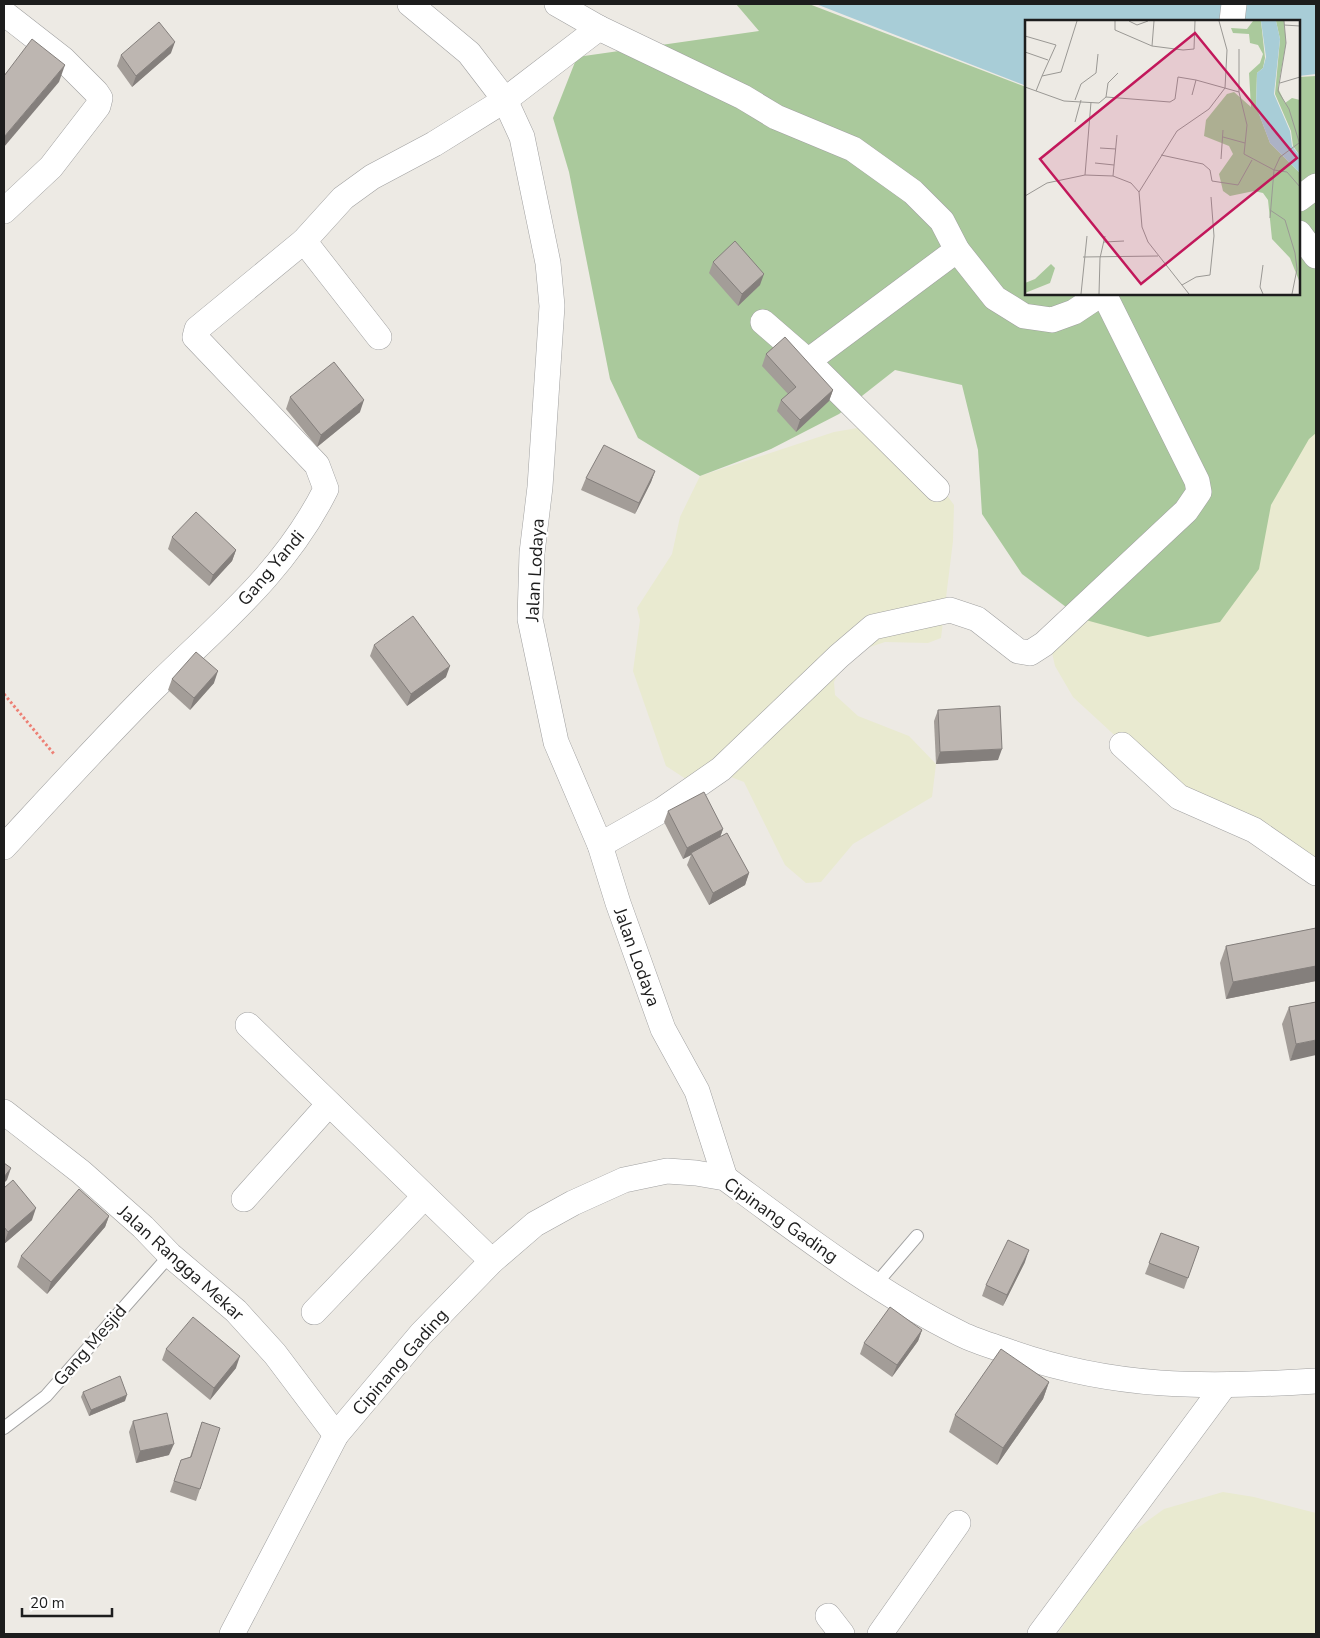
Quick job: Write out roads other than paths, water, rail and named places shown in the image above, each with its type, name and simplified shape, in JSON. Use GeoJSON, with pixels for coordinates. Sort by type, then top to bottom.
{"type":"FeatureCollection","features":[{"type":"Feature","properties":{"kind":"street","name":"Jalan Lodaya"},"geometry":{"type":"LineString","coordinates":[[410,4],[469,53],[505,100],[522,137],[548,263],[552,306],[540,487],[532,554],[530,619],[556,742],[600,845],[618,903],[663,1029],[696,1091],[725,1178]]}},
{"type":"Feature","properties":{"kind":"street"},"geometry":{"type":"LineString","coordinates":[[558,4],[599,28],[743,97],[776,117],[853,148],[913,192],[942,221],[957,250],[995,298],[1024,316],[1052,320],[1074,312],[1101,295]]}},
{"type":"Feature","properties":{"kind":"street"},"geometry":{"type":"LineString","coordinates":[[1232,20],[1234,4]]}},
{"type":"Feature","properties":{"kind":"street"},"geometry":{"type":"LineString","coordinates":[[4,13],[63,59],[99,96],[98,106],[51,167],[4,211]]}},
{"type":"Feature","properties":{"kind":"street"},"geometry":{"type":"LineString","coordinates":[[379,337],[304,240],[343,198],[372,177],[434,144],[505,100],[599,28]]}},
{"type":"Feature","properties":{"kind":"street"},"geometry":{"type":"LineString","coordinates":[[1300,198],[1316,186]]}},
{"type":"Feature","properties":{"kind":"street"},"geometry":{"type":"LineString","coordinates":[[1300,234],[1316,256]]}},
{"type":"Feature","properties":{"kind":"street","name":"Gang Yandi"},"geometry":{"type":"LineString","coordinates":[[4,846],[154,689],[209,638],[282,561],[312,517],[326,489],[317,465],[195,337],[198,329],[304,240]]}},
{"type":"Feature","properties":{"kind":"street"},"geometry":{"type":"LineString","coordinates":[[808,361],[957,250]]}},
{"type":"Feature","properties":{"kind":"street"},"geometry":{"type":"LineString","coordinates":[[600,845],[662,810],[721,770],[839,656],[873,627],[950,610],[977,619],[1018,651],[1030,652],[1044,644],[1186,510],[1199,492],[1197,482],[1104,295]]}},
{"type":"Feature","properties":{"kind":"street"},"geometry":{"type":"LineString","coordinates":[[763,322],[808,361],[937,489]]}},
{"type":"Feature","properties":{"kind":"street"},"geometry":{"type":"LineString","coordinates":[[1122,745],[1179,797],[1254,830],[1316,873]]}},
{"type":"Feature","properties":{"kind":"street"},"geometry":{"type":"LineString","coordinates":[[248,1025],[492,1261]]}},
{"type":"Feature","properties":{"kind":"street"},"geometry":{"type":"LineString","coordinates":[[244,1199],[329,1104]]}},
{"type":"Feature","properties":{"kind":"street","name":"Jalan Rangga Mekar"},"geometry":{"type":"LineString","coordinates":[[4,1112],[81,1172],[143,1227],[170,1255],[236,1311],[275,1354],[336,1435]]}},
{"type":"Feature","properties":{"kind":"street","name":"Cipinang Gading"},"geometry":{"type":"LineString","coordinates":[[232,1634],[336,1435],[421,1334],[492,1261],[535,1224],[572,1203],[624,1180],[667,1171],[725,1178],[875,1285],[963,1335],[1038,1362],[1086,1374],[1134,1382],[1223,1387],[1316,1381]]}},
{"type":"Feature","properties":{"kind":"street"},"geometry":{"type":"LineString","coordinates":[[314,1312],[424,1197]]}},
{"type":"Feature","properties":{"kind":"street"},"geometry":{"type":"LineString","coordinates":[[1040,1634],[1223,1387]]}},
{"type":"Feature","properties":{"kind":"street"},"geometry":{"type":"LineString","coordinates":[[880,1634],[958,1523]]}},
{"type":"Feature","properties":{"kind":"lane"},"geometry":{"type":"LineString","coordinates":[[875,1285],[916,1236]]}},
{"type":"Feature","properties":{"kind":"lane","name":"Gang Mesjid"},"geometry":{"type":"LineString","coordinates":[[4,1428],[46,1396],[170,1255]]}},
{"type":"Feature","properties":{"kind":"water"},"geometry":{"type":"Polygon","coordinates":[[[816,4],[1316,4],[1316,74],[1300,76],[1300,20],[1025,20],[1025,86],[816,4]]]}}]}
